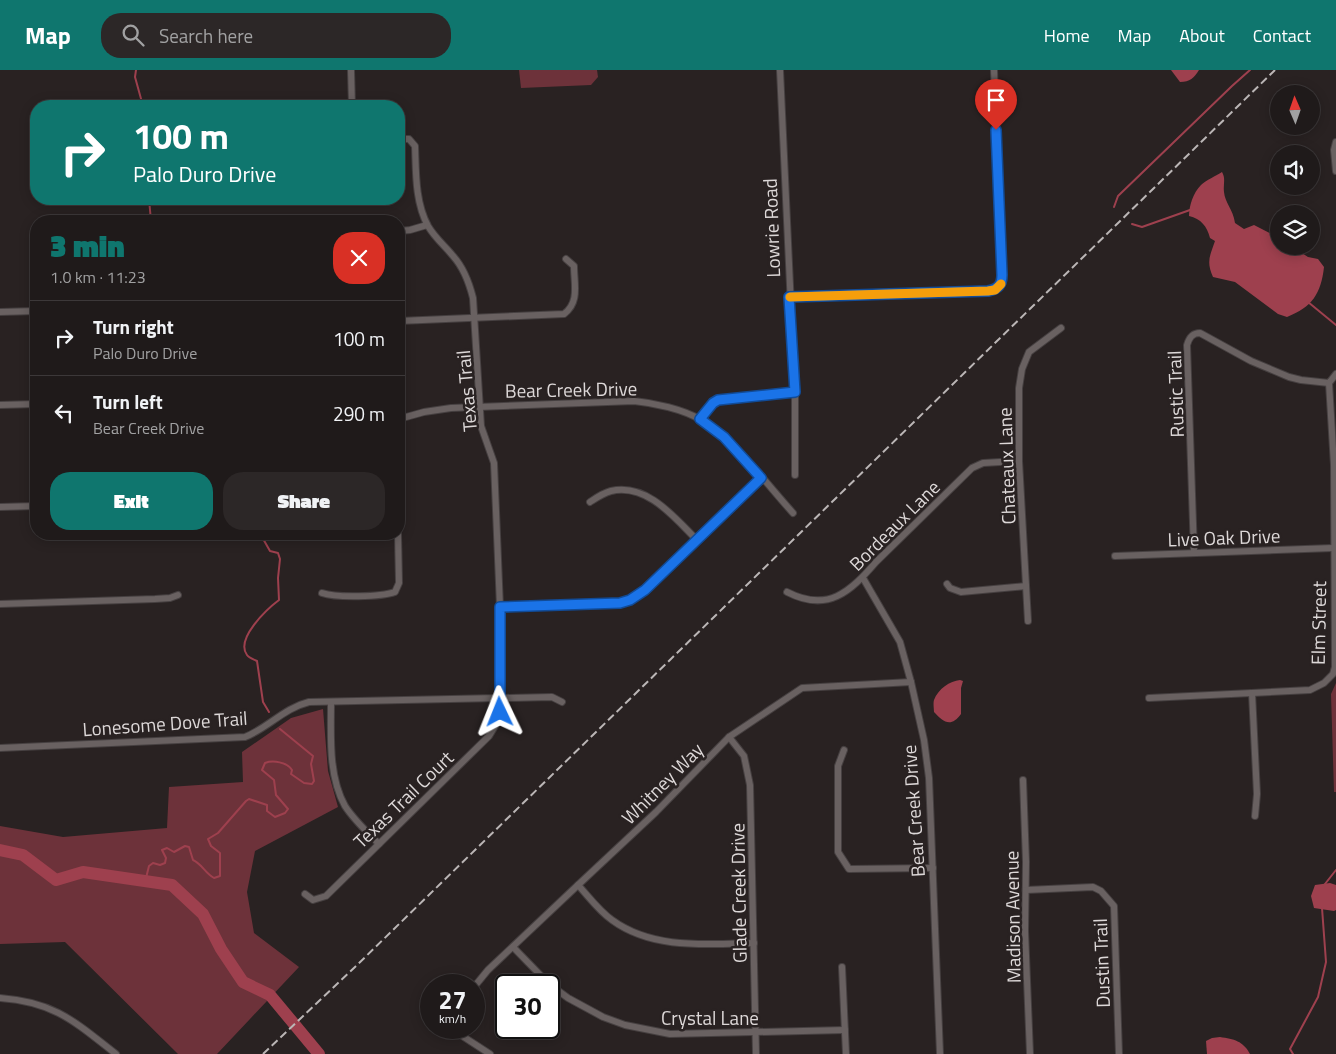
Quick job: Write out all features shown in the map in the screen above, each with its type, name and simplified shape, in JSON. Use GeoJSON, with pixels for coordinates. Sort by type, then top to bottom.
{"type":"FeatureCollection","features":[{"type":"Feature","properties":{"kind":"street"},"geometry":{"type":"LineString","coordinates":[[351,70],[352,100]]}},
{"type":"Feature","properties":{"kind":"street","name":"Lowrie Road"},"geometry":{"type":"LineString","coordinates":[[780,70],[789,297],[795,392],[795,475]]}},
{"type":"Feature","properties":{"kind":"street"},"geometry":{"type":"LineString","coordinates":[[789,297],[988,291],[995,290],[1001,284],[994,70]]}},
{"type":"Feature","properties":{"kind":"street","name":"Texas Trail"},"geometry":{"type":"LineString","coordinates":[[405,139],[408,139],[415,146],[417,188],[427,225],[438,241],[453,255],[469,280],[473,298],[481,426],[494,463],[500,607],[499,698]]}},
{"type":"Feature","properties":{"kind":"street"},"geometry":{"type":"LineString","coordinates":[[1336,142],[1334,150],[1336,171]]}},
{"type":"Feature","properties":{"kind":"street"},"geometry":{"type":"LineString","coordinates":[[405,231],[427,225]]}},
{"type":"Feature","properties":{"kind":"street"},"geometry":{"type":"LineString","coordinates":[[405,321],[564,314],[572,308],[575,300],[574,266],[566,259]]}},
{"type":"Feature","properties":{"kind":"street"},"geometry":{"type":"LineString","coordinates":[[0,312],[30,311]]}},
{"type":"Feature","properties":{"kind":"street","name":"Chateaux Lane"},"geometry":{"type":"LineString","coordinates":[[1028,621],[1019,461],[1019,388],[1022,368],[1029,352],[1061,328]]}},
{"type":"Feature","properties":{"kind":"street","name":"Rustic Trail"},"geometry":{"type":"LineString","coordinates":[[1194,553],[1187,346],[1190,336],[1200,333],[1251,361],[1289,377],[1329,383]]}},
{"type":"Feature","properties":{"kind":"street"},"geometry":{"type":"LineString","coordinates":[[1329,383],[1336,374]]}},
{"type":"Feature","properties":{"kind":"street","name":"Elm Street"},"geometry":{"type":"LineString","coordinates":[[1148,698],[1310,690],[1324,683],[1333,674],[1335,654],[1334,464],[1329,383]]}},
{"type":"Feature","properties":{"kind":"street"},"geometry":{"type":"LineString","coordinates":[[700,419],[713,403],[718,400],[795,392]]}},
{"type":"Feature","properties":{"kind":"street","name":"Bear Creek Drive"},"geometry":{"type":"LineString","coordinates":[[405,417],[437,409],[480,406],[634,400],[662,405],[700,419],[724,437],[793,513]]}},
{"type":"Feature","properties":{"kind":"street"},"geometry":{"type":"LineString","coordinates":[[0,405],[30,404]]}},
{"type":"Feature","properties":{"kind":"street","name":"Bordeaux Lane"},"geometry":{"type":"LineString","coordinates":[[787,592],[811,601],[826,600],[842,594],[862,578],[972,468],[983,463],[1019,461]]}},
{"type":"Feature","properties":{"kind":"street"},"geometry":{"type":"LineString","coordinates":[[500,607],[607,604],[630,600],[645,590],[761,478]]}},
{"type":"Feature","properties":{"kind":"street"},"geometry":{"type":"LineString","coordinates":[[590,502],[611,491],[621,490],[641,494],[662,506],[696,540]]}},
{"type":"Feature","properties":{"kind":"street"},"geometry":{"type":"LineString","coordinates":[[0,507],[30,506]]}},
{"type":"Feature","properties":{"kind":"street"},"geometry":{"type":"LineString","coordinates":[[322,593],[334,596],[395,592],[399,583],[398,540]]}},
{"type":"Feature","properties":{"kind":"street","name":"Live Oak Drive"},"geometry":{"type":"LineString","coordinates":[[1115,556],[1333,548]]}},
{"type":"Feature","properties":{"kind":"street","name":"Bear Creek Drive"},"geometry":{"type":"LineString","coordinates":[[862,578],[900,642],[924,740],[929,778],[940,1054]]}},
{"type":"Feature","properties":{"kind":"street"},"geometry":{"type":"LineString","coordinates":[[947,584],[950,588],[961,592],[1026,586]]}},
{"type":"Feature","properties":{"kind":"street"},"geometry":{"type":"LineString","coordinates":[[0,604],[155,600],[178,595]]}},
{"type":"Feature","properties":{"kind":"street","name":"Whitney Way"},"geometry":{"type":"LineString","coordinates":[[485,976],[656,812],[729,737],[802,688],[911,682]]}},
{"type":"Feature","properties":{"kind":"street"},"geometry":{"type":"LineString","coordinates":[[1252,693],[1256,794],[1255,816]]}},
{"type":"Feature","properties":{"kind":"street","name":"Lonesome Dove Trail"},"geometry":{"type":"LineString","coordinates":[[0,748],[245,737],[257,732],[295,706],[309,702],[552,697],[562,702]]}},
{"type":"Feature","properties":{"kind":"street","name":"Texas Trail Court"},"geometry":{"type":"LineString","coordinates":[[305,894],[313,900],[326,896],[489,736],[497,723],[500,712],[499,698]]}},
{"type":"Feature","properties":{"kind":"street"},"geometry":{"type":"LineString","coordinates":[[331,702],[331,740],[337,787],[354,819],[379,844]]}},
{"type":"Feature","properties":{"kind":"street","name":"Glade Creek Drive"},"geometry":{"type":"LineString","coordinates":[[729,737],[744,756],[750,785],[756,1054]]}},
{"type":"Feature","properties":{"kind":"street"},"geometry":{"type":"LineString","coordinates":[[844,750],[838,766],[838,852],[849,869],[932,868]]}},
{"type":"Feature","properties":{"kind":"street","name":"Madison Avenue"},"geometry":{"type":"LineString","coordinates":[[1023,780],[1026,890],[1025,931],[1030,1054]]}},
{"type":"Feature","properties":{"kind":"street"},"geometry":{"type":"LineString","coordinates":[[578,885],[600,910],[614,921],[651,939],[672,943],[754,943]]}},
{"type":"Feature","properties":{"kind":"street","name":"Dustin Trail"},"geometry":{"type":"LineString","coordinates":[[1026,890],[1094,887],[1101,891],[1114,906],[1119,1054]]}},
{"type":"Feature","properties":{"kind":"street","name":"Crystal Lane"},"geometry":{"type":"LineString","coordinates":[[514,947],[549,984],[568,998],[596,1014],[625,1025],[670,1034],[845,1030]]}},
{"type":"Feature","properties":{"kind":"street"},"geometry":{"type":"LineString","coordinates":[[842,967],[846,1054]]}},
{"type":"Feature","properties":{"kind":"street"},"geometry":{"type":"LineString","coordinates":[[0,998],[46,1006],[71,1019],[116,1054]]}},
{"type":"Feature","properties":{"kind":"street"},"geometry":{"type":"LineString","coordinates":[[467,1039],[490,1054]]}},
{"type":"Feature","properties":{"kind":"shaded area"},"geometry":{"type":"Polygon","coordinates":[[[519,70],[597,70],[598,77],[591,85],[521,88],[519,70]]]}},
{"type":"Feature","properties":{"kind":"shaded area"},"geometry":{"type":"Polygon","coordinates":[[[1171,70],[1199,70],[1191,79],[1180,82],[1171,70]]]}},
{"type":"Feature","properties":{"kind":"shaded area"},"geometry":{"type":"Polygon","coordinates":[[[1222,172],[1225,196],[1235,223],[1244,229],[1254,225],[1270,233],[1270,255],[1305,255],[1318,259],[1324,267],[1323,276],[1318,292],[1303,309],[1287,317],[1278,314],[1235,282],[1213,277],[1209,263],[1215,241],[1210,238],[1203,224],[1189,216],[1192,200],[1198,188],[1222,172]]]}},
{"type":"Feature","properties":{"kind":"shaded area"},"geometry":{"type":"Polygon","coordinates":[[[960,680],[963,681],[961,688],[961,714],[954,721],[944,721],[934,712],[934,700],[938,692],[945,686],[960,680]]]}},
{"type":"Feature","properties":{"kind":"shaded area"},"geometry":{"type":"Polygon","coordinates":[[[1336,683],[1336,792],[1334,792],[1331,694],[1336,683]]]}},
{"type":"Feature","properties":{"kind":"shaded area"},"geometry":{"type":"Polygon","coordinates":[[[323,709],[328,771],[338,807],[255,851],[247,892],[254,933],[299,967],[217,1054],[178,1054],[65,942],[0,944],[0,826],[63,837],[167,828],[169,787],[243,782],[242,752],[291,718],[323,709]]]}},
{"type":"Feature","properties":{"kind":"shaded area"},"geometry":{"type":"Polygon","coordinates":[[[1330,883],[1336,885],[1336,910],[1314,908],[1311,896],[1315,885],[1330,883]]]}},
{"type":"Feature","properties":{"kind":"shaded area"},"geometry":{"type":"Polygon","coordinates":[[[1220,1037],[1238,1041],[1250,1054],[1207,1054],[1206,1041],[1220,1037]]]}},
{"type":"Feature","properties":{"kind":"waterway"},"geometry":{"type":"LineString","coordinates":[[136,70],[135,77],[141,100]]}},
{"type":"Feature","properties":{"kind":"waterway"},"geometry":{"type":"LineString","coordinates":[[1114,207],[1118,196],[1250,70]]}},
{"type":"Feature","properties":{"kind":"waterway"},"geometry":{"type":"LineString","coordinates":[[150,205],[150,215]]}},
{"type":"Feature","properties":{"kind":"waterway"},"geometry":{"type":"LineString","coordinates":[[1132,224],[1142,227],[1190,210]]}},
{"type":"Feature","properties":{"kind":"waterway"},"geometry":{"type":"LineString","coordinates":[[1308,302],[1336,325]]}},
{"type":"Feature","properties":{"kind":"waterway"},"geometry":{"type":"LineString","coordinates":[[264,540],[270,551],[278,553],[280,559],[278,578],[279,600],[254,625],[245,641],[244,648],[248,656],[257,661],[263,702],[269,712]]}},
{"type":"Feature","properties":{"kind":"waterway"},"geometry":{"type":"LineString","coordinates":[[145,882],[149,866],[153,863],[160,865],[165,863],[166,858],[162,850],[167,848],[174,852],[185,846],[189,847],[193,860],[211,876],[214,878],[220,876],[220,853],[211,846],[208,839],[218,833],[249,799],[267,805],[267,811],[275,817],[285,813],[288,809],[276,795],[274,780],[262,770],[265,763],[283,763],[290,767],[292,770],[291,774],[304,783],[312,784],[314,781],[311,764],[313,756],[280,729]]}},
{"type":"Feature","properties":{"kind":"waterway"},"geometry":{"type":"LineString","coordinates":[[0,850],[23,855],[56,880],[83,872],[172,885],[203,914],[221,949],[243,982],[270,995],[319,1054]]}},
{"type":"Feature","properties":{"kind":"waterway"},"geometry":{"type":"LineString","coordinates":[[1324,886],[1336,870]]}},
{"type":"Feature","properties":{"kind":"waterway"},"geometry":{"type":"LineString","coordinates":[[1293,1054],[1290,1049],[1318,997],[1326,962],[1322,908]]}},
{"type":"Feature","properties":{"kind":"railway"},"geometry":{"type":"LineString","coordinates":[[263,1054],[355,967],[1275,70]]}},
{"type":"Feature","properties":{"kind":"slow traffic"},"geometry":{"type":"LineString","coordinates":[[790,297],[988,291],[995,290],[1001,284]]}},
{"type":"Feature","properties":{"kind":"route"},"geometry":{"type":"LineString","coordinates":[[500,712],[500,607],[607,604],[630,600],[645,590],[761,478],[724,437],[700,419],[713,403],[718,400],[795,392],[789,297],[988,291],[995,290],[1001,284],[996,130]]}}]}
